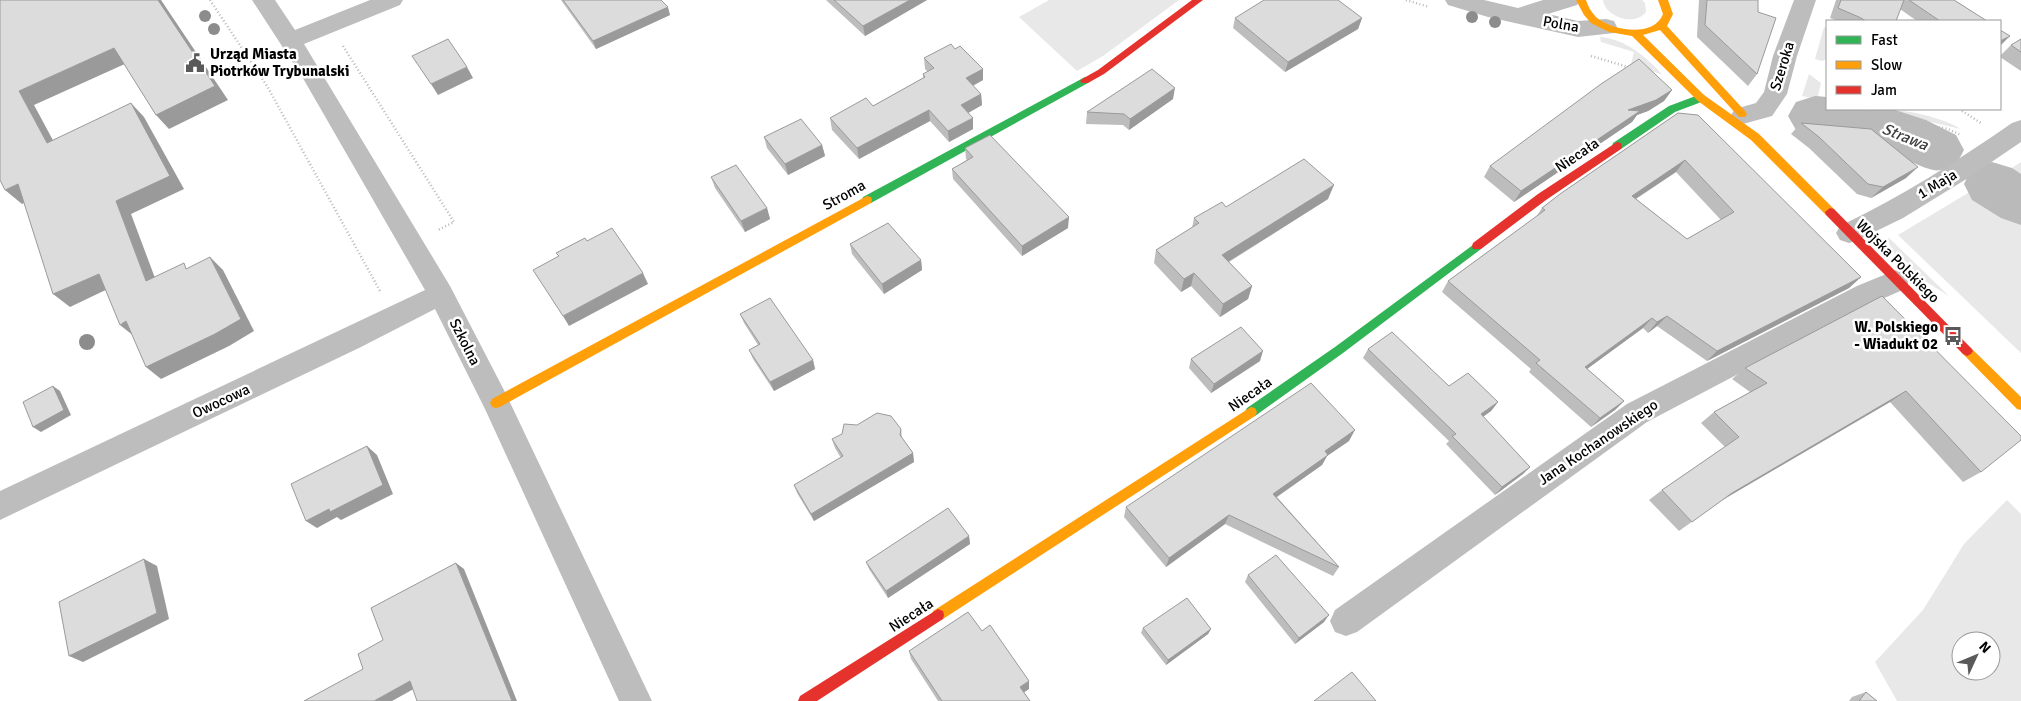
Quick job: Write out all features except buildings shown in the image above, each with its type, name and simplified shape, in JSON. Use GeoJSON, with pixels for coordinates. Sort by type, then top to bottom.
{"type":"FeatureCollection","features":[{"type":"Feature","properties":{"kind":"street","name":"Szkolna"},"geometry":{"type":"LineString","coordinates":[[264,0],[291,40],[441,294],[496,402],[636,701]]}},
{"type":"Feature","properties":{"kind":"street"},"geometry":{"type":"LineString","coordinates":[[291,40],[392,0]]}},
{"type":"Feature","properties":{"kind":"street","name":"Stroma"},"geometry":{"type":"LineString","coordinates":[[496,402],[1101,72],[1198,0]]}},
{"type":"Feature","properties":{"kind":"street","name":"Polna"},"geometry":{"type":"LineString","coordinates":[[1456,0],[1578,29],[1606,27]]}},
{"type":"Feature","properties":{"kind":"street","name":"Polna"},"geometry":{"type":"LineString","coordinates":[[1517,16],[1569,0]]}},
{"type":"Feature","properties":{"kind":"street"},"geometry":{"type":"LineString","coordinates":[[1581,0],[1587,13],[1606,27],[1636,34],[1651,32],[1662,26],[1668,12],[1663,0]]}},
{"type":"Feature","properties":{"kind":"street","name":"Szeroka"},"geometry":{"type":"LineString","coordinates":[[1743,115],[1764,110],[1775,94],[1785,56],[1804,0]]}},
{"type":"Feature","properties":{"kind":"street","name":"Wojska Polskiego"},"geometry":{"type":"LineString","coordinates":[[1662,26],[1743,115],[1754,137]]}},
{"type":"Feature","properties":{"kind":"street","name":"Wojska Polskiego"},"geometry":{"type":"LineString","coordinates":[[1636,34],[1701,98],[1754,137],[2021,405]]}},
{"type":"Feature","properties":{"kind":"street","name":"Niecała"},"geometry":{"type":"LineString","coordinates":[[805,701],[1227,428],[1338,350],[1542,197],[1672,109],[1701,98]]}},
{"type":"Feature","properties":{"kind":"street","name":"1 Maja"},"geometry":{"type":"LineString","coordinates":[[1849,233],[1877,220],[1945,180],[2021,129]]}},
{"type":"Feature","properties":{"kind":"street","name":"Jana Kochanowskiego"},"geometry":{"type":"LineString","coordinates":[[1346,621],[1637,413],[1857,298],[1896,280]]}},
{"type":"Feature","properties":{"kind":"street","name":"Owocowa"},"geometry":{"type":"LineString","coordinates":[[0,506],[441,294]]}},
{"type":"Feature","properties":{"kind":"path"},"geometry":{"type":"LineString","coordinates":[[210,0],[267,86],[373,276],[393,318]]}},
{"type":"Feature","properties":{"kind":"path"},"geometry":{"type":"LineString","coordinates":[[330,24],[454,222],[431,234]]}},
{"type":"Feature","properties":{"kind":"path"},"geometry":{"type":"LineString","coordinates":[[1798,99],[1826,104]]}},
{"type":"Feature","properties":{"kind":"path"},"geometry":{"type":"LineString","coordinates":[[1807,100],[1808,127],[1818,128]]}},
{"type":"Feature","properties":{"kind":"path"},"geometry":{"type":"LineString","coordinates":[[1858,110],[1948,129],[1964,137]]}},
{"type":"Feature","properties":{"kind":"path"},"geometry":{"type":"LineString","coordinates":[[1961,110],[1987,126]]}},
{"type":"Feature","properties":{"kind":"path"},"geometry":{"type":"LineString","coordinates":[[1896,117],[1947,144]]}},
{"type":"Feature","properties":{"kind":"path"},"geometry":{"type":"LineString","coordinates":[[1873,136],[1907,145],[1935,162]]}},
{"type":"Feature","properties":{"kind":"shaded area"},"geometry":{"type":"Polygon","coordinates":[[[1049,0],[1179,0],[1103,56],[1077,71],[1019,17],[1049,0]]]}},
{"type":"Feature","properties":{"kind":"shaded area"},"geometry":{"type":"Polygon","coordinates":[[[1603,0],[1642,0],[1645,3],[1646,12],[1635,19],[1621,18],[1609,11],[1603,0]]]}},
{"type":"Feature","properties":{"kind":"shaded area"},"geometry":{"type":"Polygon","coordinates":[[[1824,27],[1826,28],[1826,59],[1822,61],[1815,59],[1824,27]]]}},
{"type":"Feature","properties":{"kind":"shaded area"},"geometry":{"type":"Polygon","coordinates":[[[1600,37],[1609,38],[1627,45],[1650,62],[1663,75],[1631,64],[1634,52],[1601,42],[1600,37]]]}},
{"type":"Feature","properties":{"kind":"shaded area"},"geometry":{"type":"Polygon","coordinates":[[[1809,74],[1821,83],[1818,96],[1826,98],[1826,101],[1802,96],[1809,74]]]}},
{"type":"Feature","properties":{"kind":"shaded area"},"geometry":{"type":"Polygon","coordinates":[[[1877,110],[1896,110],[1919,114],[1941,120],[1961,129],[1877,110]]]}},
{"type":"Feature","properties":{"kind":"shaded area"},"geometry":{"type":"Polygon","coordinates":[[[2021,162],[2021,196],[1995,179],[2021,162]]]}},
{"type":"Feature","properties":{"kind":"shaded area"},"geometry":{"type":"Polygon","coordinates":[[[1978,187],[2021,215],[2021,353],[1898,235],[1978,187]]]}},
{"type":"Feature","properties":{"kind":"shaded area"},"geometry":{"type":"Polygon","coordinates":[[[1888,237],[1949,296],[1903,264],[1890,247],[1888,237]]]}},
{"type":"Feature","properties":{"kind":"shaded area"},"geometry":{"type":"Polygon","coordinates":[[[2007,500],[2021,514],[2021,701],[1897,701],[1875,662],[1923,610],[1964,544],[2007,500]]]}},
{"type":"Feature","properties":{"kind":"waterway","name":"Strawa"},"geometry":{"type":"LineString","coordinates":[[1815,116],[1848,119],[1878,125],[1906,135],[1936,150]]}},
{"type":"Feature","properties":{"kind":"waterway","name":"Strawa"},"geometry":{"type":"LineString","coordinates":[[1992,184],[2021,202]]}},
{"type":"Feature","properties":{"kind":"traffic: fast"},"geometry":{"type":"LineString","coordinates":[[867,200],[1085,81]]}},
{"type":"Feature","properties":{"kind":"traffic: fast"},"geometry":{"type":"LineString","coordinates":[[1617,146],[1672,109],[1701,98]]}},
{"type":"Feature","properties":{"kind":"traffic: fast"},"geometry":{"type":"LineString","coordinates":[[1251,412],[1339,350],[1477,246]]}},
{"type":"Feature","properties":{"kind":"traffic: slow"},"geometry":{"type":"LineString","coordinates":[[1581,0],[1588,14],[1594,20],[1613,29],[1635,33],[1656,29],[1664,23],[1668,14],[1663,0]]}},
{"type":"Feature","properties":{"kind":"traffic: slow"},"geometry":{"type":"LineString","coordinates":[[1662,26],[1742,114]]}},
{"type":"Feature","properties":{"kind":"traffic: slow"},"geometry":{"type":"LineString","coordinates":[[1636,34],[1701,98],[1755,137],[1830,212]]}},
{"type":"Feature","properties":{"kind":"traffic: slow"},"geometry":{"type":"LineString","coordinates":[[496,403],[867,200]]}},
{"type":"Feature","properties":{"kind":"traffic: slow"},"geometry":{"type":"LineString","coordinates":[[1967,351],[2021,405]]}},
{"type":"Feature","properties":{"kind":"traffic: slow"},"geometry":{"type":"LineString","coordinates":[[938,615],[1251,412]]}},
{"type":"Feature","properties":{"kind":"traffic: jam"},"geometry":{"type":"LineString","coordinates":[[1085,81],[1101,72],[1198,0]]}},
{"type":"Feature","properties":{"kind":"traffic: jam"},"geometry":{"type":"LineString","coordinates":[[1477,246],[1542,197],[1617,146]]}},
{"type":"Feature","properties":{"kind":"traffic: jam"},"geometry":{"type":"LineString","coordinates":[[1830,212],[1967,351]]}},
{"type":"Feature","properties":{"kind":"traffic: jam"},"geometry":{"type":"LineString","coordinates":[[805,701],[938,615]]}},
{"type":"Feature","properties":{"kind":"place","name":"Urząd Miasta Piotrków Trybunalski"},"geometry":{"type":"Point","coordinates":[195,63]}},
{"type":"Feature","properties":{"kind":"place","name":"W. Polskiego - Wiadukt 02"},"geometry":{"type":"Point","coordinates":[1953,336]}}]}
